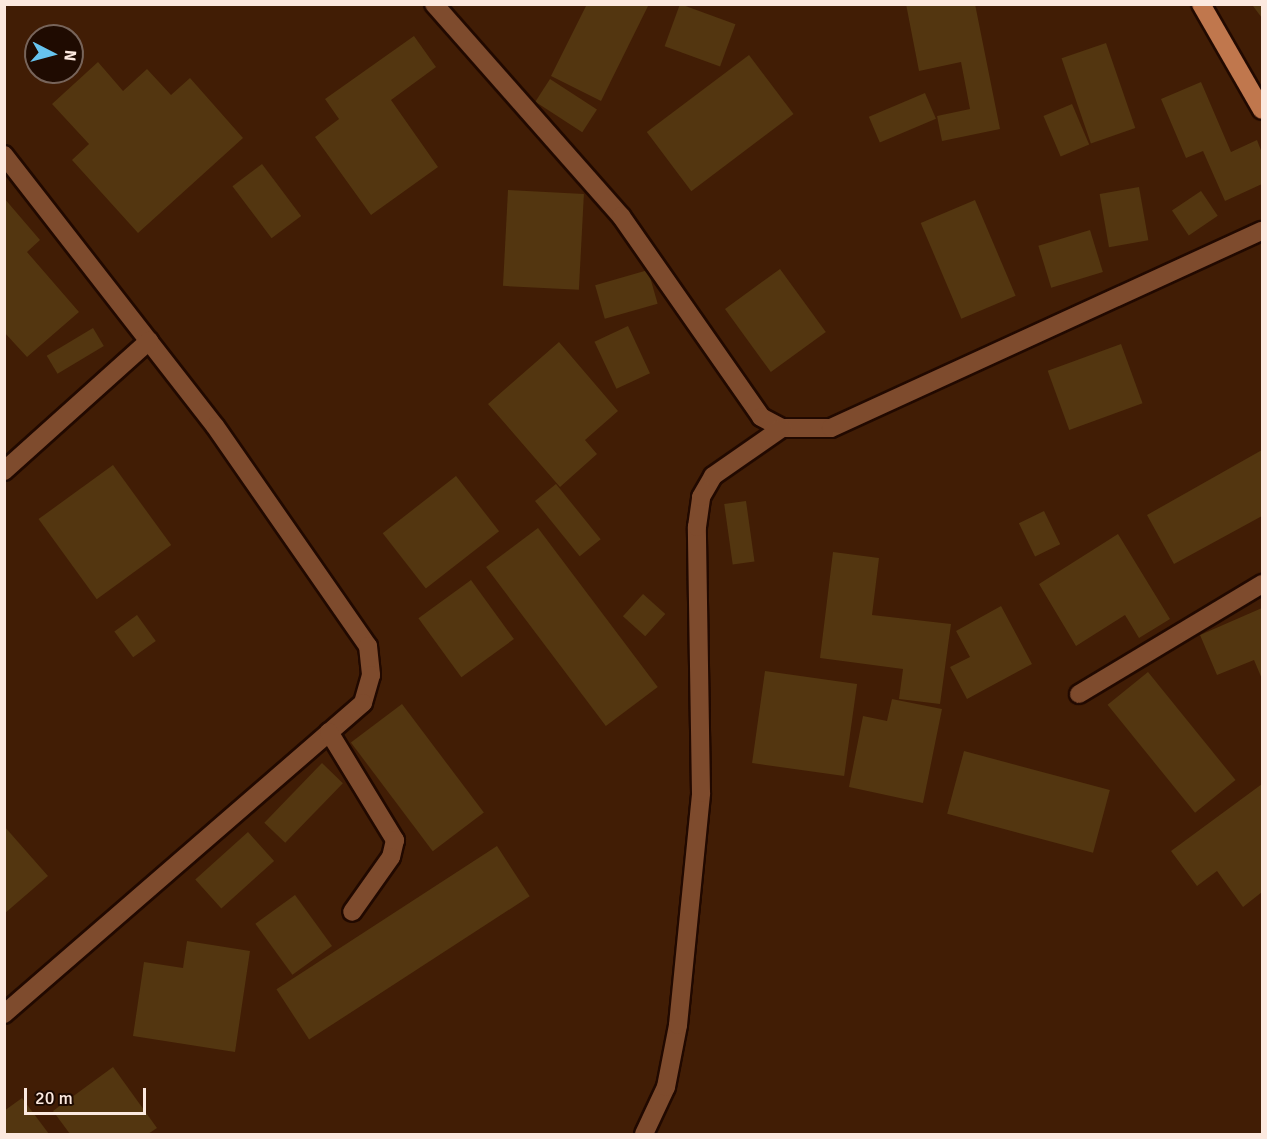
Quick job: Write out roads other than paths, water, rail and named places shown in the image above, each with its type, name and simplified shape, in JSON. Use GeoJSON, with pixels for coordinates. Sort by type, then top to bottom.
{"type":"FeatureCollection","features":[{"type":"Feature","properties":{"kind":"main road"},"geometry":{"type":"LineString","coordinates":[[1201,4],[1263,110]]}},
{"type":"Feature","properties":{"kind":"street"},"geometry":{"type":"LineString","coordinates":[[434,4],[621,216],[761,417],[782,428],[831,428],[1263,231]]}},
{"type":"Feature","properties":{"kind":"street"},"geometry":{"type":"LineString","coordinates":[[4,155],[214,426],[368,646],[371,675],[363,703],[4,1014]]}},
{"type":"Feature","properties":{"kind":"street"},"geometry":{"type":"LineString","coordinates":[[4,471],[148,341]]}},
{"type":"Feature","properties":{"kind":"street"},"geometry":{"type":"LineString","coordinates":[[644,1134],[666,1086],[678,1025],[701,793],[697,527],[701,497],[713,476],[782,428]]}},
{"type":"Feature","properties":{"kind":"street"},"geometry":{"type":"LineString","coordinates":[[1079,694],[1263,584]]}},
{"type":"Feature","properties":{"kind":"street"},"geometry":{"type":"LineString","coordinates":[[329,732],[395,840],[391,857],[352,912]]}}]}
